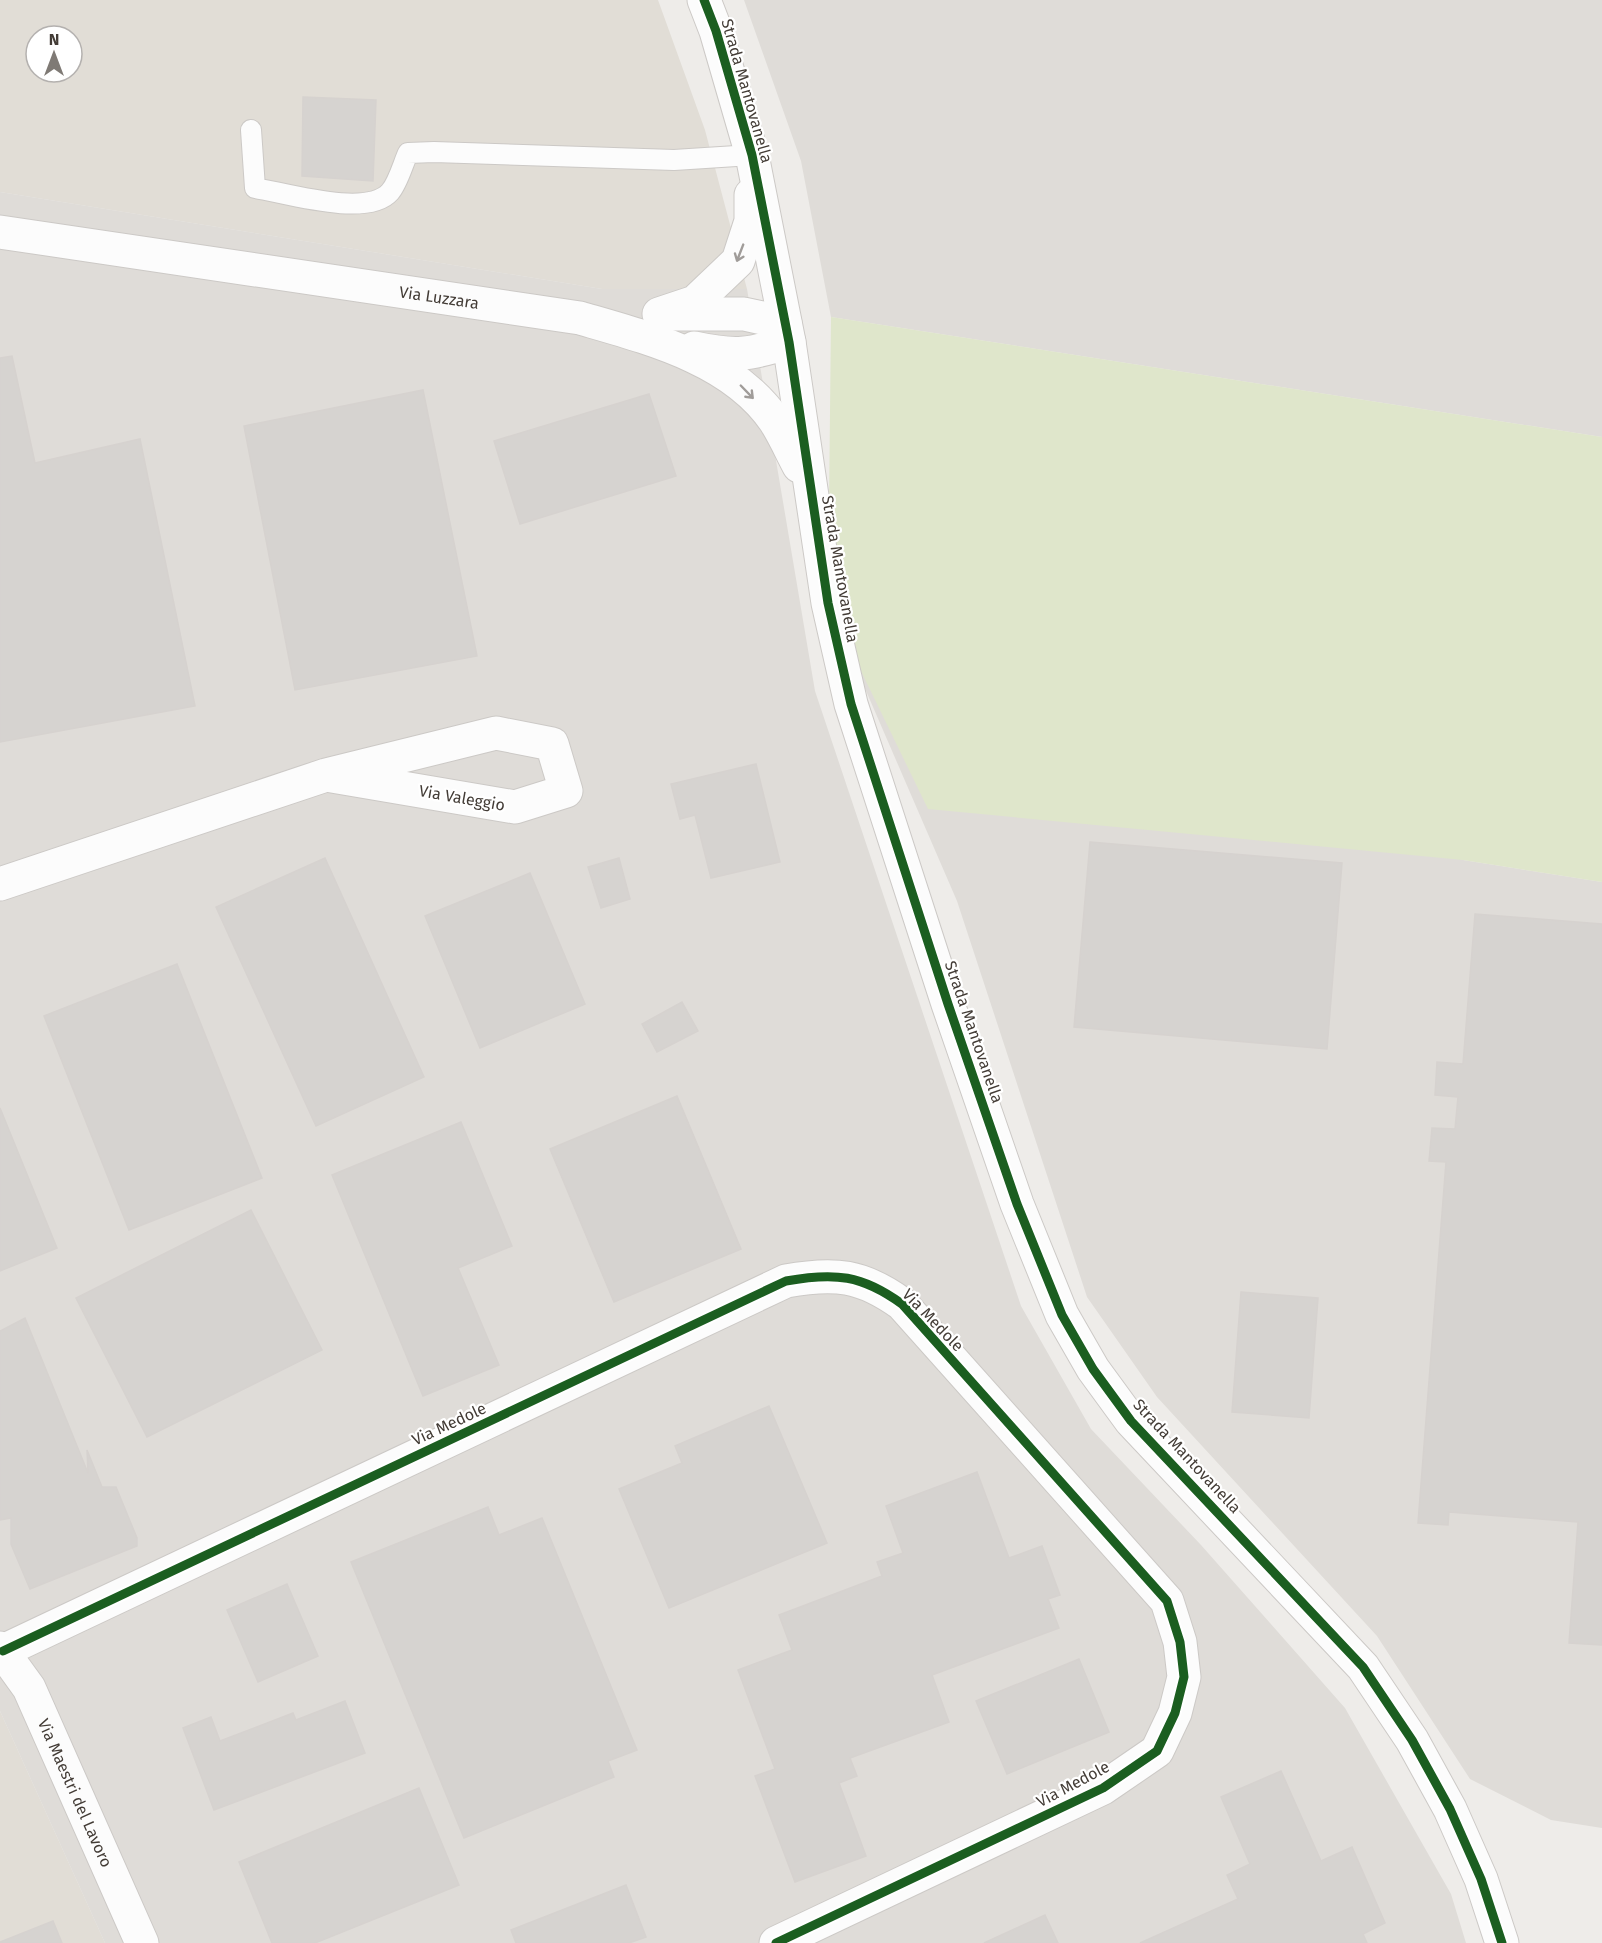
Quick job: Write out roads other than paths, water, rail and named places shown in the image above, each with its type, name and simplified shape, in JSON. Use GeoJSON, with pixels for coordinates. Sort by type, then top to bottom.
{"type":"FeatureCollection","features":[{"type":"Feature","properties":{"kind":"street","name":"Strada Mantovanella"},"geometry":{"type":"LineString","coordinates":[[704,0],[716,31],[752,155],[787,332],[828,603],[851,704],[948,1004],[1017,1204],[1062,1315],[1094,1369],[1131,1421],[1363,1667],[1412,1740],[1450,1809],[1481,1879],[1502,1943]]}},
{"type":"Feature","properties":{"kind":"street"},"geometry":{"type":"LineString","coordinates":[[659,328],[695,302],[738,261],[750,221],[752,155]]}},
{"type":"Feature","properties":{"kind":"street","name":"Via Luzzara"},"geometry":{"type":"LineString","coordinates":[[0,232],[659,328],[735,380],[774,420],[811,488]]}},
{"type":"Feature","properties":{"kind":"street"},"geometry":{"type":"LineString","coordinates":[[659,328],[729,356],[759,351],[787,332]]}},
{"type":"Feature","properties":{"kind":"street","name":"Via Valeggio"},"geometry":{"type":"LineString","coordinates":[[0,885],[326,775],[496,732],[552,744],[566,791],[515,807],[326,775]]}},
{"type":"Feature","properties":{"kind":"street","name":"Via Medole"},"geometry":{"type":"LineString","coordinates":[[2,1649],[786,1281],[819,1275],[862,1282],[880,1288],[902,1304],[1167,1601],[1180,1642],[1184,1677],[1175,1713],[1157,1751],[1103,1788],[776,1943]]}},
{"type":"Feature","properties":{"kind":"street","name":"Via Maestri del Lavoro"},"geometry":{"type":"LineString","coordinates":[[2,1649],[29,1688],[142,1943]]}},
{"type":"Feature","properties":{"kind":"lane"},"geometry":{"type":"LineString","coordinates":[[251,130],[255,188],[346,204],[373,202],[390,192],[408,153],[674,160],[752,155]]}}]}
